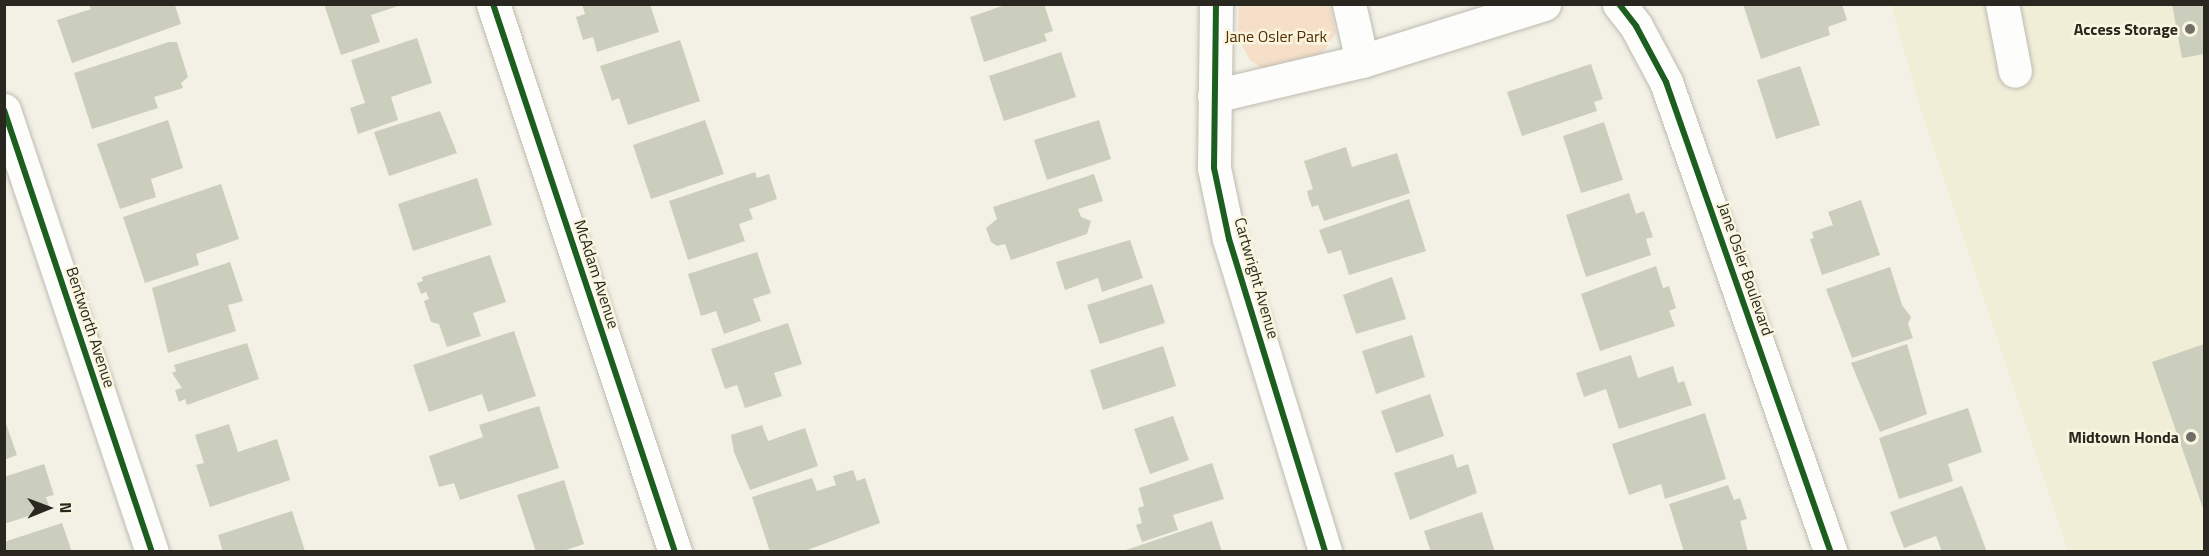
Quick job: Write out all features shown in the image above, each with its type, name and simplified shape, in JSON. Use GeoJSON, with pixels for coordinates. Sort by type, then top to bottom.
{"type":"FeatureCollection","features":[{"type":"Feature","properties":{"kind":"street","name":"McAdam Avenue"},"geometry":{"type":"LineString","coordinates":[[494,4],[675,552]]}},
{"type":"Feature","properties":{"kind":"street","name":"Cartwright Avenue"},"geometry":{"type":"LineString","coordinates":[[1216,4],[1214,168],[1229,239],[1325,552]]}},
{"type":"Feature","properties":{"kind":"street"},"geometry":{"type":"LineString","coordinates":[[1349,4],[1362,61]]}},
{"type":"Feature","properties":{"kind":"street"},"geometry":{"type":"LineString","coordinates":[[1214,96],[1362,61],[1544,4]]}},
{"type":"Feature","properties":{"kind":"street","name":"Jane Osler Boulevard"},"geometry":{"type":"LineString","coordinates":[[1618,4],[1636,26],[1666,82],[1831,552]]}},
{"type":"Feature","properties":{"kind":"street"},"geometry":{"type":"LineString","coordinates":[[2002,4],[2015,71]]}},
{"type":"Feature","properties":{"kind":"street","name":"Bentworth Avenue"},"geometry":{"type":"LineString","coordinates":[[4,110],[152,552]]}},
{"type":"Feature","properties":{"kind":"shaded area"},"geometry":{"type":"Polygon","coordinates":[[[1891,5],[2204,5],[2204,551],[2068,551],[1923,117],[1891,5]]]}},
{"type":"Feature","properties":{"kind":"green space","name":"Jane Osler Park"},"geometry":{"type":"Polygon","coordinates":[[[1239,5],[1330,5],[1336,33],[1322,54],[1269,70],[1250,60],[1238,38],[1239,5]]]}},
{"type":"Feature","properties":{"kind":"building"},"geometry":{"type":"Polygon","coordinates":[[[324,4],[401,5],[371,15],[380,42],[341,55],[324,4]]]}},
{"type":"Feature","properties":{"kind":"building"},"geometry":{"type":"Polygon","coordinates":[[[582,4],[650,4],[659,32],[597,52],[593,37],[583,40],[576,17],[585,14],[582,4]]]}},
{"type":"Feature","properties":{"kind":"building"},"geometry":{"type":"Polygon","coordinates":[[[1008,4],[1044,4],[1053,31],[1044,34],[1047,41],[984,62],[970,17],[1008,4]]]}},
{"type":"Feature","properties":{"kind":"building"},"geometry":{"type":"Polygon","coordinates":[[[1743,4],[1842,4],[1847,20],[1828,27],[1830,35],[1761,59],[1743,4]]]}},
{"type":"Feature","properties":{"kind":"building","name":"Access Storage"},"geometry":{"type":"Polygon","coordinates":[[[2172,4],[2204,4],[2204,54],[2182,58],[2172,4]]]}},
{"type":"Feature","properties":{"kind":"building"},"geometry":{"type":"Polygon","coordinates":[[[89,5],[175,5],[181,24],[72,63],[57,20],[91,9],[89,5]]]}},
{"type":"Feature","properties":{"kind":"building"},"geometry":{"type":"Polygon","coordinates":[[[417,38],[432,83],[391,97],[398,120],[358,134],[350,108],[365,103],[351,60],[417,38]]]}},
{"type":"Feature","properties":{"kind":"building"},"geometry":{"type":"Polygon","coordinates":[[[680,40],[700,101],[628,125],[619,98],[612,101],[600,66],[680,40]]]}},
{"type":"Feature","properties":{"kind":"building"},"geometry":{"type":"Polygon","coordinates":[[[169,42],[177,42],[188,77],[181,83],[183,88],[154,97],[158,108],[92,129],[74,73],[169,42]]]}},
{"type":"Feature","properties":{"kind":"building"},"geometry":{"type":"Polygon","coordinates":[[[1061,52],[1076,97],[1004,121],[989,76],[1061,52]]]}},
{"type":"Feature","properties":{"kind":"building"},"geometry":{"type":"Polygon","coordinates":[[[1591,64],[1603,99],[1594,102],[1597,111],[1522,136],[1507,92],[1591,64]]]}},
{"type":"Feature","properties":{"kind":"building"},"geometry":{"type":"Polygon","coordinates":[[[1800,66],[1820,125],[1776,139],[1757,80],[1800,66]]]}},
{"type":"Feature","properties":{"kind":"building"},"geometry":{"type":"Polygon","coordinates":[[[440,111],[457,153],[389,176],[374,132],[440,111]]]}},
{"type":"Feature","properties":{"kind":"building"},"geometry":{"type":"Polygon","coordinates":[[[168,120],[183,168],[151,179],[156,197],[120,209],[97,144],[168,120]]]}},
{"type":"Feature","properties":{"kind":"building"},"geometry":{"type":"Polygon","coordinates":[[[705,120],[724,174],[651,199],[633,145],[705,120]]]}},
{"type":"Feature","properties":{"kind":"building"},"geometry":{"type":"Polygon","coordinates":[[[1099,120],[1111,159],[1047,180],[1034,140],[1099,120]]]}},
{"type":"Feature","properties":{"kind":"building"},"geometry":{"type":"Polygon","coordinates":[[[1604,122],[1623,180],[1581,193],[1563,136],[1604,122]]]}},
{"type":"Feature","properties":{"kind":"building"},"geometry":{"type":"Polygon","coordinates":[[[1346,147],[1352,167],[1397,153],[1410,193],[1324,221],[1318,205],[1312,207],[1309,199],[1307,191],[1313,189],[1304,161],[1346,147]]]}},
{"type":"Feature","properties":{"kind":"building"},"geometry":{"type":"Polygon","coordinates":[[[755,172],[757,178],[769,174],[777,199],[749,209],[753,219],[739,224],[745,241],[688,260],[669,201],[755,172]]]}},
{"type":"Feature","properties":{"kind":"building"},"geometry":{"type":"Polygon","coordinates":[[[1094,174],[1103,201],[1078,209],[1081,217],[1091,221],[1087,234],[1011,260],[1005,244],[997,246],[991,242],[986,228],[997,219],[993,207],[1094,174]]]}},
{"type":"Feature","properties":{"kind":"building"},"geometry":{"type":"Polygon","coordinates":[[[477,178],[492,225],[413,251],[398,204],[477,178]]]}},
{"type":"Feature","properties":{"kind":"building"},"geometry":{"type":"Polygon","coordinates":[[[221,184],[239,239],[196,254],[199,265],[145,283],[123,217],[221,184]]]}},
{"type":"Feature","properties":{"kind":"building"},"geometry":{"type":"Polygon","coordinates":[[[1629,193],[1636,214],[1644,211],[1653,237],[1646,239],[1651,255],[1586,277],[1566,215],[1629,193]]]}},
{"type":"Feature","properties":{"kind":"building"},"geometry":{"type":"Polygon","coordinates":[[[1409,199],[1426,251],[1349,275],[1341,250],[1328,254],[1319,230],[1409,199]]]}},
{"type":"Feature","properties":{"kind":"building"},"geometry":{"type":"Polygon","coordinates":[[[1861,200],[1880,255],[1822,275],[1810,239],[1814,238],[1812,232],[1833,225],[1828,212],[1861,200]]]}},
{"type":"Feature","properties":{"kind":"building"},"geometry":{"type":"Polygon","coordinates":[[[1130,240],[1143,278],[1102,292],[1098,278],[1065,290],[1056,262],[1130,240]]]}},
{"type":"Feature","properties":{"kind":"building"},"geometry":{"type":"Polygon","coordinates":[[[757,252],[771,293],[753,299],[761,321],[724,334],[716,311],[701,316],[688,274],[757,252]]]}},
{"type":"Feature","properties":{"kind":"building"},"geometry":{"type":"Polygon","coordinates":[[[490,255],[506,302],[473,313],[481,336],[447,347],[439,324],[431,322],[424,301],[429,299],[426,292],[421,294],[417,283],[423,281],[422,277],[490,255]]]}},
{"type":"Feature","properties":{"kind":"building"},"geometry":{"type":"Polygon","coordinates":[[[230,262],[243,301],[228,305],[236,331],[168,353],[152,288],[230,262]]]}},
{"type":"Feature","properties":{"kind":"building"},"geometry":{"type":"Polygon","coordinates":[[[1656,266],[1663,288],[1669,286],[1676,308],[1669,311],[1675,326],[1600,351],[1581,294],[1656,266]]]}},
{"type":"Feature","properties":{"kind":"building"},"geometry":{"type":"Polygon","coordinates":[[[1890,267],[1902,305],[1911,317],[1908,324],[1913,338],[1852,358],[1826,289],[1890,267]]]}},
{"type":"Feature","properties":{"kind":"building"},"geometry":{"type":"Polygon","coordinates":[[[1392,277],[1406,319],[1356,334],[1343,295],[1392,277]]]}},
{"type":"Feature","properties":{"kind":"building"},"geometry":{"type":"Polygon","coordinates":[[[1152,284],[1165,323],[1100,344],[1087,305],[1152,284]]]}},
{"type":"Feature","properties":{"kind":"building"},"geometry":{"type":"Polygon","coordinates":[[[788,323],[802,364],[774,373],[782,396],[745,408],[737,385],[725,389],[711,349],[788,323]]]}},
{"type":"Feature","properties":{"kind":"building"},"geometry":{"type":"Polygon","coordinates":[[[514,331],[536,396],[488,412],[482,394],[429,412],[413,365],[514,331]]]}},
{"type":"Feature","properties":{"kind":"building"},"geometry":{"type":"Polygon","coordinates":[[[1412,335],[1425,377],[1376,394],[1362,351],[1412,335]]]}},
{"type":"Feature","properties":{"kind":"building"},"geometry":{"type":"Polygon","coordinates":[[[247,343],[259,379],[187,405],[185,399],[179,402],[175,390],[182,388],[172,373],[176,371],[174,365],[247,343]]]}},
{"type":"Feature","properties":{"kind":"building"},"geometry":{"type":"Polygon","coordinates":[[[1907,344],[1927,414],[1880,432],[1851,363],[1907,344]]]}},
{"type":"Feature","properties":{"kind":"building","name":"Midtown Honda"},"geometry":{"type":"Polygon","coordinates":[[[2204,344],[2204,511],[2152,362],[2204,344]]]}},
{"type":"Feature","properties":{"kind":"building"},"geometry":{"type":"Polygon","coordinates":[[[1163,346],[1176,386],[1103,410],[1090,370],[1163,346]]]}},
{"type":"Feature","properties":{"kind":"building"},"geometry":{"type":"Polygon","coordinates":[[[1631,355],[1638,378],[1673,366],[1678,383],[1684,381],[1692,405],[1619,429],[1606,389],[1584,397],[1576,373],[1631,355]]]}},
{"type":"Feature","properties":{"kind":"building"},"geometry":{"type":"Polygon","coordinates":[[[1430,394],[1444,436],[1396,453],[1381,411],[1430,394]]]}},
{"type":"Feature","properties":{"kind":"building"},"geometry":{"type":"Polygon","coordinates":[[[539,406],[559,468],[460,500],[454,483],[439,487],[429,456],[483,437],[479,425],[539,406]]]}},
{"type":"Feature","properties":{"kind":"building"},"geometry":{"type":"Polygon","coordinates":[[[1968,408],[1982,452],[1948,464],[1953,481],[1899,499],[1879,438],[1968,408]]]}},
{"type":"Feature","properties":{"kind":"building"},"geometry":{"type":"Polygon","coordinates":[[[1705,413],[1726,479],[1665,499],[1661,484],[1629,495],[1612,444],[1705,413]]]}},
{"type":"Feature","properties":{"kind":"building"},"geometry":{"type":"Polygon","coordinates":[[[1173,416],[1189,460],[1150,474],[1134,429],[1173,416]]]}},
{"type":"Feature","properties":{"kind":"building"},"geometry":{"type":"Polygon","coordinates":[[[4,418],[17,455],[4,460],[4,418]]]}},
{"type":"Feature","properties":{"kind":"building"},"geometry":{"type":"Polygon","coordinates":[[[229,424],[238,452],[277,439],[290,480],[210,507],[196,465],[204,463],[195,435],[229,424]]]}},
{"type":"Feature","properties":{"kind":"building"},"geometry":{"type":"Polygon","coordinates":[[[762,425],[768,441],[805,428],[818,466],[750,490],[734,452],[731,435],[762,425]]]}},
{"type":"Feature","properties":{"kind":"building"},"geometry":{"type":"Polygon","coordinates":[[[1453,454],[1457,468],[1468,464],[1477,493],[1410,520],[1394,473],[1453,454]]]}},
{"type":"Feature","properties":{"kind":"building"},"geometry":{"type":"Polygon","coordinates":[[[1212,463],[1224,499],[1173,515],[1178,530],[1142,542],[1136,525],[1142,523],[1138,508],[1144,506],[1139,488],[1212,463]]]}},
{"type":"Feature","properties":{"kind":"building"},"geometry":{"type":"Polygon","coordinates":[[[44,464],[54,495],[46,497],[50,509],[4,524],[4,477],[44,464]]]}},
{"type":"Feature","properties":{"kind":"building"},"geometry":{"type":"Polygon","coordinates":[[[853,470],[857,481],[865,478],[880,523],[802,552],[770,552],[752,497],[812,478],[817,491],[836,485],[833,476],[853,470]]]}},
{"type":"Feature","properties":{"kind":"building"},"geometry":{"type":"Polygon","coordinates":[[[564,480],[584,544],[560,552],[536,552],[517,495],[564,480]]]}},
{"type":"Feature","properties":{"kind":"building"},"geometry":{"type":"Polygon","coordinates":[[[1728,485],[1734,500],[1740,498],[1747,519],[1740,521],[1748,552],[1684,552],[1669,504],[1728,485]]]}},
{"type":"Feature","properties":{"kind":"building"},"geometry":{"type":"Polygon","coordinates":[[[1962,486],[1987,552],[1942,552],[1936,536],[1904,548],[1890,512],[1962,486]]]}},
{"type":"Feature","properties":{"kind":"building"},"geometry":{"type":"Polygon","coordinates":[[[292,511],[305,551],[223,552],[218,535],[292,511]]]}},
{"type":"Feature","properties":{"kind":"building"},"geometry":{"type":"Polygon","coordinates":[[[1482,512],[1495,552],[1431,552],[1424,531],[1482,512]]]}},
{"type":"Feature","properties":{"kind":"building"},"geometry":{"type":"Polygon","coordinates":[[[1212,521],[1222,552],[1123,552],[1123,551],[1212,521]]]}},
{"type":"Feature","properties":{"kind":"building"},"geometry":{"type":"Polygon","coordinates":[[[62,523],[72,552],[4,552],[4,542],[62,523]]]}},
{"type":"Feature","properties":{"kind":"cycle path"},"geometry":{"type":"LineString","coordinates":[[493,4],[675,552]]}},
{"type":"Feature","properties":{"kind":"cycle path"},"geometry":{"type":"LineString","coordinates":[[1216,4],[1214,168],[1229,239],[1325,552]]}},
{"type":"Feature","properties":{"kind":"cycle path"},"geometry":{"type":"LineString","coordinates":[[1619,4],[1636,26],[1666,82],[1831,552]]}},
{"type":"Feature","properties":{"kind":"cycle path"},"geometry":{"type":"LineString","coordinates":[[4,110],[152,552]]}},
{"type":"Feature","properties":{"kind":"place","name":"Access Storage"},"geometry":{"type":"Point","coordinates":[2190,29]}},
{"type":"Feature","properties":{"kind":"place","name":"Midtown Honda"},"geometry":{"type":"Point","coordinates":[2191,437]}}]}
